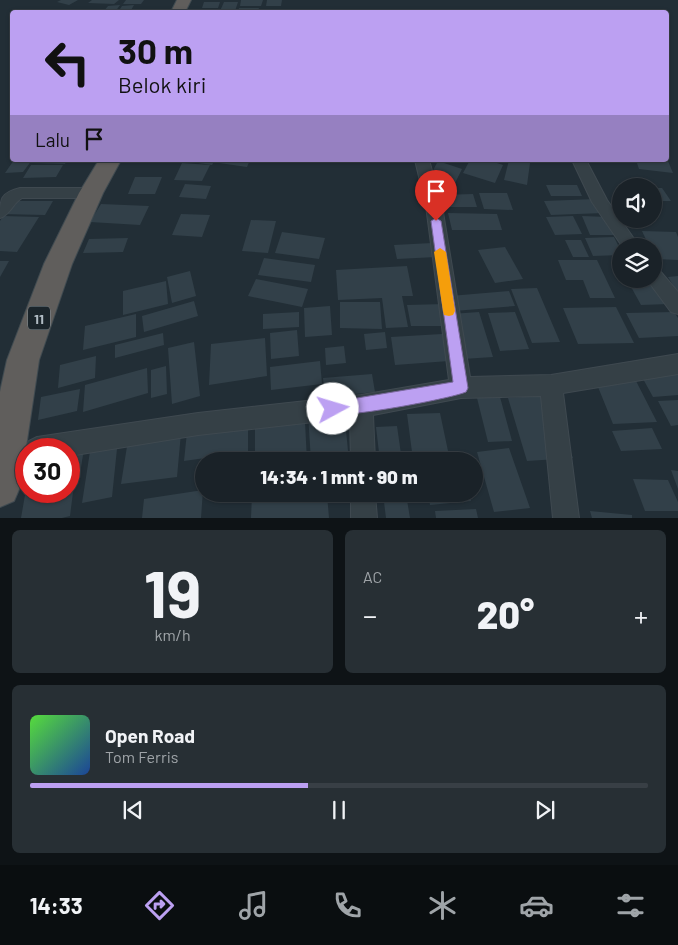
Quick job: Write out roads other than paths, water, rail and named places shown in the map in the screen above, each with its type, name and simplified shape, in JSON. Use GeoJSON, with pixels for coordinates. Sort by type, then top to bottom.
{"type":"FeatureCollection","features":[{"type":"Feature","properties":{"kind":"highway","name":"11"},"geometry":{"type":"LineString","coordinates":[[17,438],[23,360],[58,264],[109,162]]}},
{"type":"Feature","properties":{"kind":"highway","name":"11"},"geometry":{"type":"LineString","coordinates":[[0,487],[15,454]]}},
{"type":"Feature","properties":{"kind":"street"},"geometry":{"type":"LineString","coordinates":[[423,162],[434,206],[461,388]]}},
{"type":"Feature","properties":{"kind":"street"},"geometry":{"type":"LineString","coordinates":[[581,162],[600,202],[625,238]]}},
{"type":"Feature","properties":{"kind":"street"},"geometry":{"type":"LineString","coordinates":[[0,212],[10,198],[20,193],[92,193]]}},
{"type":"Feature","properties":{"kind":"street"},"geometry":{"type":"LineString","coordinates":[[662,286],[678,306]]}},
{"type":"Feature","properties":{"kind":"street"},"geometry":{"type":"LineString","coordinates":[[80,442],[198,424],[361,406],[461,388],[551,385],[678,364]]}},
{"type":"Feature","properties":{"kind":"street"},"geometry":{"type":"LineString","coordinates":[[551,385],[566,518]]}},
{"type":"Feature","properties":{"kind":"street"},"geometry":{"type":"LineString","coordinates":[[361,406],[362,452]]}},
{"type":"Feature","properties":{"kind":"street"},"geometry":{"type":"LineString","coordinates":[[363,502],[364,518]]}}]}
